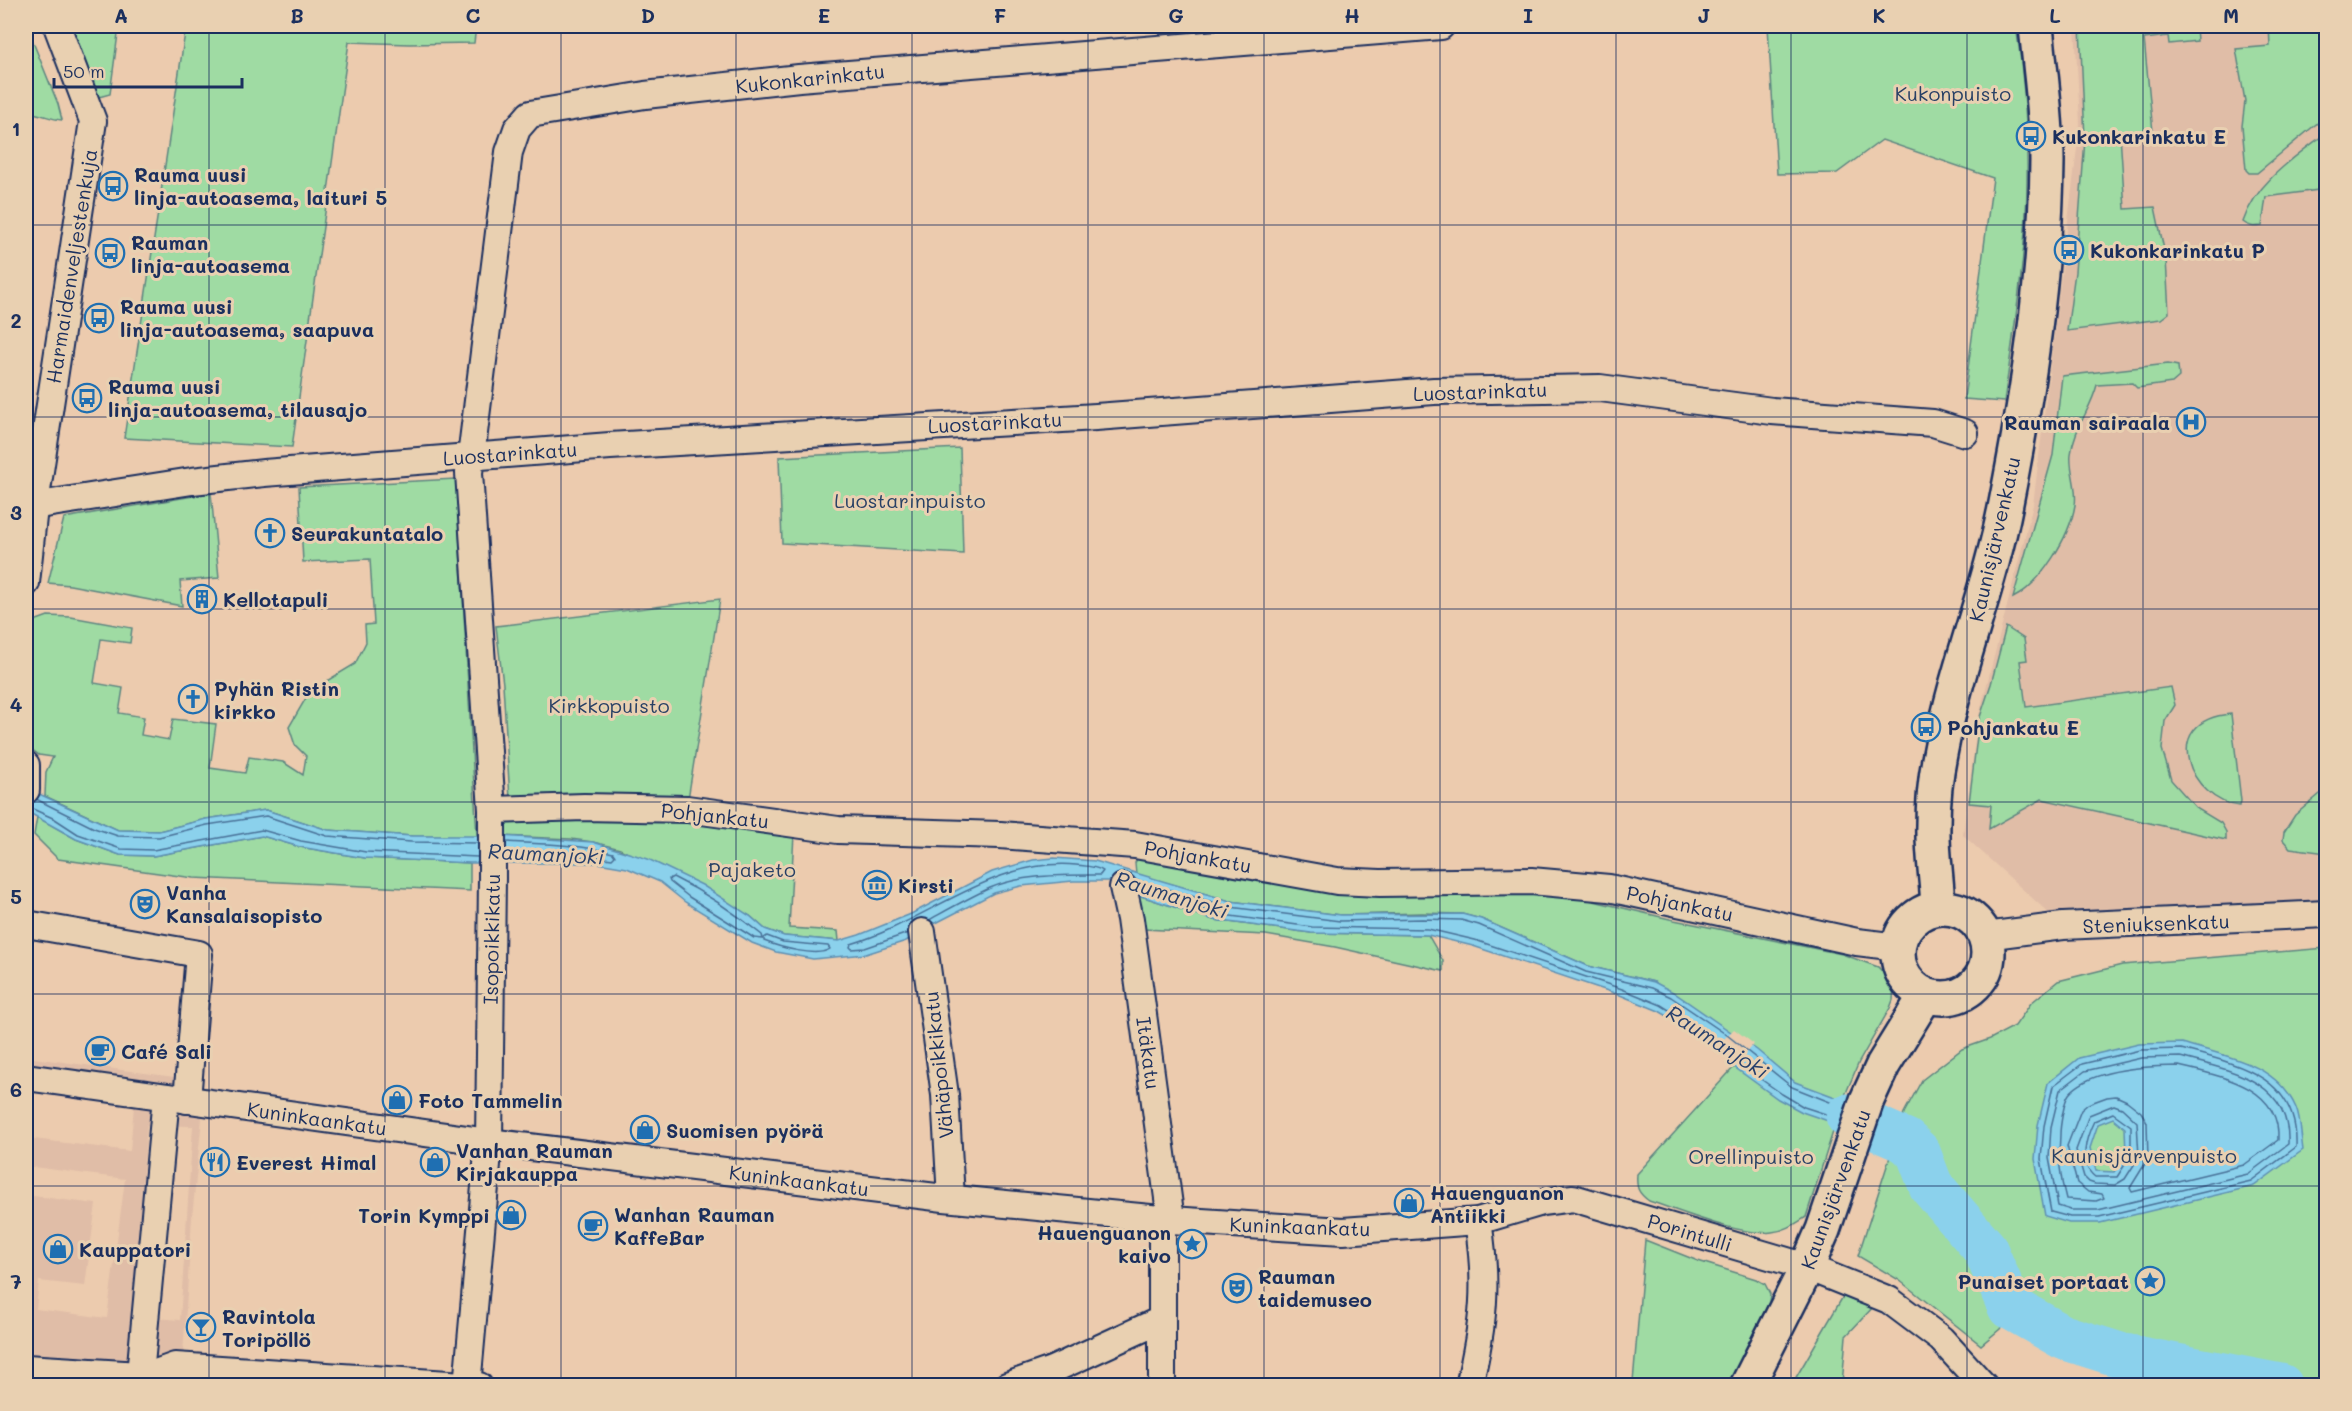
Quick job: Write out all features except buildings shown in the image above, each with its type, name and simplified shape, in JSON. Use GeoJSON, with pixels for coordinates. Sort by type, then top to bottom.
{"type":"FeatureCollection","features":[{"type":"Feature","properties":{"kind":"main road","name":"Kaunisjärvenkatu"},"geometry":{"type":"LineString","coordinates":[[1938,907],[1933,826],[1940,751],[1950,705],[1990,574],[2006,504],[2039,284],[2044,237],[2047,158],[2036,26]]}},
{"type":"Feature","properties":{"kind":"main road"},"geometry":{"type":"LineString","coordinates":[[1950,907],[1965,913],[1973,918],[1985,936],[1988,944],[1988,960],[1985,971],[1976,984],[1954,997],[1941,998],[1926,995],[1915,989],[1904,977],[1898,960],[1899,939],[1906,925],[1923,911],[1950,907]]}},
{"type":"Feature","properties":{"kind":"main road","name":"Kaunisjärvenkatu"},"geometry":{"type":"LineString","coordinates":[[1747,1386],[1807,1267],[1823,1230],[1867,1100],[1883,1065],[1926,995]]}},
{"type":"Feature","properties":{"kind":"street","name":"Harmaidenveljestenkuja"},"geometry":{"type":"LineString","coordinates":[[26,583],[30,506],[93,121],[57,26]]}},
{"type":"Feature","properties":{"kind":"street","name":"Kukonkarinkatu"},"geometry":{"type":"LineString","coordinates":[[470,456],[509,152],[517,129],[530,114],[645,95],[776,80],[1441,26]]}},
{"type":"Feature","properties":{"kind":"street","name":"Luostarinkatu"},"geometry":{"type":"LineString","coordinates":[[30,506],[192,481],[470,456],[1096,417],[1434,392],[1600,388],[1772,411],[1933,423],[1965,433]]}},
{"type":"Feature","properties":{"kind":"street","name":"Isopoikkikatu"},"geometry":{"type":"LineString","coordinates":[[470,456],[492,873],[489,1142],[471,1385]]}},
{"type":"Feature","properties":{"kind":"street","name":"Pohjankatu"},"geometry":{"type":"LineString","coordinates":[[491,822],[584,807],[687,809],[838,830],[1000,836],[1135,845],[1337,880],[1380,883],[1521,880],[1568,883],[1608,888],[1857,942],[1898,947]]}},
{"type":"Feature","properties":{"kind":"street","name":"Itäkatu"},"geometry":{"type":"LineString","coordinates":[[1123,887],[1130,919],[1167,1219],[1161,1320],[1162,1386]]}},
{"type":"Feature","properties":{"kind":"street","name":"Steniuksenkatu"},"geometry":{"type":"LineString","coordinates":[[1985,936],[2063,926],[2326,914]]}},
{"type":"Feature","properties":{"kind":"street"},"geometry":{"type":"LineString","coordinates":[[26,924],[199,954],[176,1099],[140,1375]]}},
{"type":"Feature","properties":{"kind":"street","name":"Vähäpoikkikatu"},"geometry":{"type":"LineString","coordinates":[[922,932],[945,1095],[951,1198]]}},
{"type":"Feature","properties":{"kind":"street","name":"Kuninkaankatu"},"geometry":{"type":"LineString","coordinates":[[26,1077],[489,1142],[951,1198],[1167,1219],[1343,1231],[1478,1221],[1542,1202],[1573,1198]]}},
{"type":"Feature","properties":{"kind":"street","name":"Porintulli"},"geometry":{"type":"LineString","coordinates":[[1573,1198],[1807,1267],[1889,1300],[1941,1340],[1984,1386]]}},
{"type":"Feature","properties":{"kind":"street"},"geometry":{"type":"LineString","coordinates":[[1470,1386],[1484,1301],[1484,1259],[1478,1221]]}},
{"type":"Feature","properties":{"kind":"street"},"geometry":{"type":"LineString","coordinates":[[1007,1386],[1052,1370],[1161,1320]]}},
{"type":"Feature","properties":{"kind":"street"},"geometry":{"type":"LineString","coordinates":[[26,1368],[140,1375],[153,1374],[175,1366],[471,1385]]}},
{"type":"Feature","properties":{"kind":"shaded area","name":"Rauman sairaala"},"geometry":{"type":"Polygon","coordinates":[[[2075,26],[2326,26],[2326,909],[2063,926],[1963,835],[1978,719],[2033,505],[2080,124],[2075,26]]]}},
{"type":"Feature","properties":{"kind":"shaded area","name":"Kauppatori"},"geometry":{"type":"Polygon","coordinates":[[[26,1057],[201,1082],[202,1118],[192,1218],[181,1385],[26,1385],[26,1195],[96,1204],[85,1286],[39,1281],[36,1309],[107,1318],[125,1179],[26,1166],[26,1138],[130,1151],[136,1083],[26,1067],[26,1057]],[[147,1125],[132,1316],[180,1320],[193,1126],[147,1125]]]}},
{"type":"Feature","properties":{"kind":"green space"},"geometry":{"type":"Polygon","coordinates":[[[73,26],[119,26],[110,94],[95,98],[73,26]]]}},
{"type":"Feature","properties":{"kind":"green space"},"geometry":{"type":"Polygon","coordinates":[[[186,26],[476,26],[474,43],[349,42],[292,447],[124,438],[186,26]]]}},
{"type":"Feature","properties":{"kind":"green space","name":"Kukonpuisto"},"geometry":{"type":"Polygon","coordinates":[[[1768,26],[2016,26],[2025,105],[2027,185],[2022,266],[2004,402],[1964,399],[1993,178],[1882,140],[1837,173],[1777,174],[1768,26]]]}},
{"type":"Feature","properties":{"kind":"green space"},"geometry":{"type":"Polygon","coordinates":[[[2080,26],[2196,26],[2197,41],[2169,44],[2168,36],[2144,39],[2153,132],[2120,135],[2125,209],[2155,207],[2166,259],[2169,313],[2161,319],[2067,331],[2075,272],[2085,139],[2080,26]]]}},
{"type":"Feature","properties":{"kind":"green space"},"geometry":{"type":"Polygon","coordinates":[[[2269,26],[2326,26],[2326,116],[2257,173],[2249,173],[2246,170],[2242,126],[2245,101],[2236,49],[2270,46],[2269,26]]]}},
{"type":"Feature","properties":{"kind":"green space"},"geometry":{"type":"Polygon","coordinates":[[[26,35],[31,37],[58,104],[62,120],[26,112],[26,35]]]}},
{"type":"Feature","properties":{"kind":"green space"},"geometry":{"type":"Polygon","coordinates":[[[2326,133],[2326,189],[2266,197],[2262,226],[2247,225],[2243,222],[2257,195],[2267,183],[2290,161],[2326,133]]]}},
{"type":"Feature","properties":{"kind":"green space"},"geometry":{"type":"Polygon","coordinates":[[[2168,364],[2178,366],[2179,377],[2172,383],[2137,388],[2132,383],[2097,385],[2079,427],[2071,454],[2076,499],[2067,531],[2044,571],[2013,598],[2053,455],[2062,376],[2168,364]]]}},
{"type":"Feature","properties":{"kind":"green space","name":"Luostarinpuisto"},"geometry":{"type":"Polygon","coordinates":[[[960,448],[963,554],[782,543],[779,457],[960,448]]]}},
{"type":"Feature","properties":{"kind":"green space"},"geometry":{"type":"Polygon","coordinates":[[[456,479],[477,837],[412,836],[328,830],[266,810],[206,819],[159,831],[118,830],[45,796],[46,772],[53,757],[39,755],[26,745],[26,624],[48,616],[71,617],[132,628],[130,643],[101,639],[94,683],[123,688],[119,713],[144,717],[141,735],[169,740],[173,719],[216,724],[210,768],[245,773],[249,757],[283,762],[303,775],[306,756],[295,745],[289,727],[310,691],[355,664],[366,642],[365,625],[374,624],[370,559],[303,562],[299,487],[456,479]]]}},
{"type":"Feature","properties":{"kind":"green space"},"geometry":{"type":"Polygon","coordinates":[[[211,493],[219,578],[180,581],[182,606],[48,583],[64,518],[211,493]]]}},
{"type":"Feature","properties":{"kind":"green space","name":"Kirkkopuisto"},"geometry":{"type":"Polygon","coordinates":[[[720,599],[688,799],[510,799],[503,684],[496,626],[720,599]]]}},
{"type":"Feature","properties":{"kind":"green space"},"geometry":{"type":"Polygon","coordinates":[[[2006,627],[2024,639],[2027,660],[2020,661],[2026,707],[2171,687],[2175,705],[2165,721],[2162,749],[2171,780],[2196,808],[2221,823],[2226,832],[2226,840],[2042,799],[1989,829],[1991,805],[1969,803],[1979,720],[2006,627]]]}},
{"type":"Feature","properties":{"kind":"green space"},"geometry":{"type":"Polygon","coordinates":[[[2231,714],[2240,806],[2222,801],[2207,791],[2195,777],[2189,761],[2188,745],[2194,730],[2208,720],[2231,714]]]}},
{"type":"Feature","properties":{"kind":"green space"},"geometry":{"type":"Polygon","coordinates":[[[2326,789],[2326,853],[2290,848],[2283,840],[2284,832],[2295,815],[2326,789]]]}},
{"type":"Feature","properties":{"kind":"green space","name":"Pajaketo"},"geometry":{"type":"Polygon","coordinates":[[[500,815],[648,816],[794,834],[789,928],[838,931],[839,941],[784,936],[765,929],[750,916],[620,849],[571,839],[500,836],[500,815]]]}},
{"type":"Feature","properties":{"kind":"green space"},"geometry":{"type":"Polygon","coordinates":[[[37,817],[76,839],[120,855],[153,856],[262,836],[300,847],[365,858],[470,863],[470,891],[194,878],[58,859],[34,835],[37,817]]]}},
{"type":"Feature","properties":{"kind":"green space","name":"Orellinpuisto"},"geometry":{"type":"Polygon","coordinates":[[[1139,855],[1483,894],[1568,895],[1674,920],[1842,954],[1878,967],[1894,984],[1893,1000],[1859,1062],[1843,1100],[1806,1217],[1790,1227],[1777,1231],[1760,1233],[1745,1231],[1649,1201],[1638,1190],[1637,1174],[1734,1067],[1756,1050],[1654,982],[1588,966],[1481,919],[1462,914],[1341,915],[1230,901],[1136,874],[1135,863],[1139,855]]]}},
{"type":"Feature","properties":{"kind":"green space"},"geometry":{"type":"Polygon","coordinates":[[[1138,895],[1214,920],[1311,933],[1428,935],[1443,961],[1443,971],[1335,947],[1266,935],[1143,929],[1138,895]]]}},
{"type":"Feature","properties":{"kind":"green space","name":"Kaunisjärvenpuisto"},"geometry":{"type":"Polygon","coordinates":[[[2326,948],[2326,1385],[2172,1356],[2080,1334],[2022,1294],[2000,1329],[1981,1345],[1899,1280],[1858,1256],[1904,1113],[1922,1080],[1962,1049],[1990,1039],[2015,1026],[2031,1003],[2058,981],[2122,965],[2326,948]]]}},
{"type":"Feature","properties":{"kind":"green space"},"geometry":{"type":"Polygon","coordinates":[[[1645,1240],[1765,1284],[1770,1294],[1769,1302],[1729,1385],[1647,1386],[1647,1383],[1633,1382],[1645,1240]]]}},
{"type":"Feature","properties":{"kind":"green space"},"geometry":{"type":"Polygon","coordinates":[[[1845,1293],[1875,1305],[1846,1336],[1842,1385],[1791,1386],[1845,1293]]]}},
{"type":"Feature","properties":{"kind":"water"},"geometry":{"type":"Polygon","coordinates":[[[26,788],[118,830],[159,831],[206,819],[266,810],[328,830],[412,836],[500,836],[593,842],[648,859],[702,885],[750,916],[765,929],[784,936],[839,941],[911,914],[992,872],[1033,860],[1054,858],[1095,861],[1230,901],[1341,915],[1462,914],[1481,919],[1588,966],[1654,982],[1673,992],[1757,1050],[1795,1082],[1843,1100],[1893,1124],[1906,1141],[1875,1140],[1802,1112],[1778,1099],[1734,1067],[1698,1034],[1659,1011],[1620,995],[1473,946],[1428,935],[1311,933],[1214,920],[1138,895],[1113,881],[1073,881],[1021,886],[994,893],[906,941],[866,954],[813,959],[776,952],[752,943],[685,902],[660,882],[627,868],[598,863],[470,863],[365,858],[300,847],[262,836],[153,856],[120,855],[76,839],[26,811],[26,788]]]}},
{"type":"Feature","properties":{"kind":"water"},"geometry":{"type":"Polygon","coordinates":[[[2182,1043],[2232,1057],[2263,1071],[2287,1093],[2296,1108],[2303,1150],[2254,1186],[2100,1223],[2069,1223],[2045,1216],[2035,1159],[2038,1125],[2048,1083],[2079,1058],[2139,1044],[2182,1043]],[[2113,1118],[2098,1124],[2090,1148],[2096,1171],[2114,1172],[2126,1154],[2125,1128],[2113,1118]]]}},
{"type":"Feature","properties":{"kind":"pier"},"geometry":{"type":"Polygon","coordinates":[[[1734,1029],[1754,1044],[1730,1068],[1713,1050],[1734,1029]]]}},
{"type":"Feature","properties":{"kind":"pier"},"geometry":{"type":"Polygon","coordinates":[[[1848,1099],[1895,1121],[1897,1124],[1890,1144],[1874,1143],[1839,1128],[1848,1099]]]}},
{"type":"Feature","properties":{"kind":"waterway","name":"Raumanjoki"},"geometry":{"type":"LineString","coordinates":[[1848,1116],[1906,1141],[1918,1152],[1931,1186],[1985,1249],[2010,1307],[2063,1337],[2120,1355],[2281,1386]]}},
{"type":"Feature","properties":{"kind":"place","name":"Kukonkarinkatu E"},"geometry":{"type":"Point","coordinates":[2031,136]}},
{"type":"Feature","properties":{"kind":"place","name":"Rauma uusi linja-autoasema, laituri 5"},"geometry":{"type":"Point","coordinates":[113,186]}},
{"type":"Feature","properties":{"kind":"place","name":"Kukonkarinkatu P"},"geometry":{"type":"Point","coordinates":[2069,250]}},
{"type":"Feature","properties":{"kind":"place","name":"Rauman linja-autoasema"},"geometry":{"type":"Point","coordinates":[110,253]}},
{"type":"Feature","properties":{"kind":"place","name":"Rauma uusi linja-autoasema, saapuva"},"geometry":{"type":"Point","coordinates":[99,318]}},
{"type":"Feature","properties":{"kind":"place","name":"Rauma uusi linja-autoasema, tilausajo"},"geometry":{"type":"Point","coordinates":[87,398]}},
{"type":"Feature","properties":{"kind":"place","name":"Rauman sairaala"},"geometry":{"type":"Point","coordinates":[2191,422]}},
{"type":"Feature","properties":{"kind":"place","name":"Seurakuntatalo"},"geometry":{"type":"Point","coordinates":[270,533]}},
{"type":"Feature","properties":{"kind":"place","name":"Kellotapuli"},"geometry":{"type":"Point","coordinates":[202,599]}},
{"type":"Feature","properties":{"kind":"place","name":"Pyhän Ristin kirkko"},"geometry":{"type":"Point","coordinates":[193,699]}},
{"type":"Feature","properties":{"kind":"place","name":"Pohjankatu E"},"geometry":{"type":"Point","coordinates":[1926,727]}},
{"type":"Feature","properties":{"kind":"place","name":"Kirsti"},"geometry":{"type":"Point","coordinates":[877,885]}},
{"type":"Feature","properties":{"kind":"place","name":"Vanha Kansalaisopisto"},"geometry":{"type":"Point","coordinates":[145,904]}},
{"type":"Feature","properties":{"kind":"place","name":"Café Sali"},"geometry":{"type":"Point","coordinates":[100,1051]}},
{"type":"Feature","properties":{"kind":"place","name":"Foto Tammelin"},"geometry":{"type":"Point","coordinates":[397,1100]}},
{"type":"Feature","properties":{"kind":"place","name":"Suomisen pyörä"},"geometry":{"type":"Point","coordinates":[645,1130]}},
{"type":"Feature","properties":{"kind":"place","name":"Everest Himal"},"geometry":{"type":"Point","coordinates":[215,1162]}},
{"type":"Feature","properties":{"kind":"place","name":"Vanhan Rauman Kirjakauppa"},"geometry":{"type":"Point","coordinates":[435,1162]}},
{"type":"Feature","properties":{"kind":"place","name":"Hauenguanon Antiikki"},"geometry":{"type":"Point","coordinates":[1409,1203]}},
{"type":"Feature","properties":{"kind":"place","name":"Torin Kymppi"},"geometry":{"type":"Point","coordinates":[511,1215]}},
{"type":"Feature","properties":{"kind":"place","name":"Wanhan Rauman KaffeBar"},"geometry":{"type":"Point","coordinates":[593,1226]}},
{"type":"Feature","properties":{"kind":"place","name":"Hauenguanon kaivo"},"geometry":{"type":"Point","coordinates":[1192,1244]}},
{"type":"Feature","properties":{"kind":"place","name":"Kauppatori"},"geometry":{"type":"Point","coordinates":[58,1249]}},
{"type":"Feature","properties":{"kind":"place","name":"Punaiset portaat"},"geometry":{"type":"Point","coordinates":[2150,1281]}},
{"type":"Feature","properties":{"kind":"place","name":"Rauman taidemuseo"},"geometry":{"type":"Point","coordinates":[1237,1288]}},
{"type":"Feature","properties":{"kind":"place","name":"Ravintola Toripöllö"},"geometry":{"type":"Point","coordinates":[201,1327]}}]}
